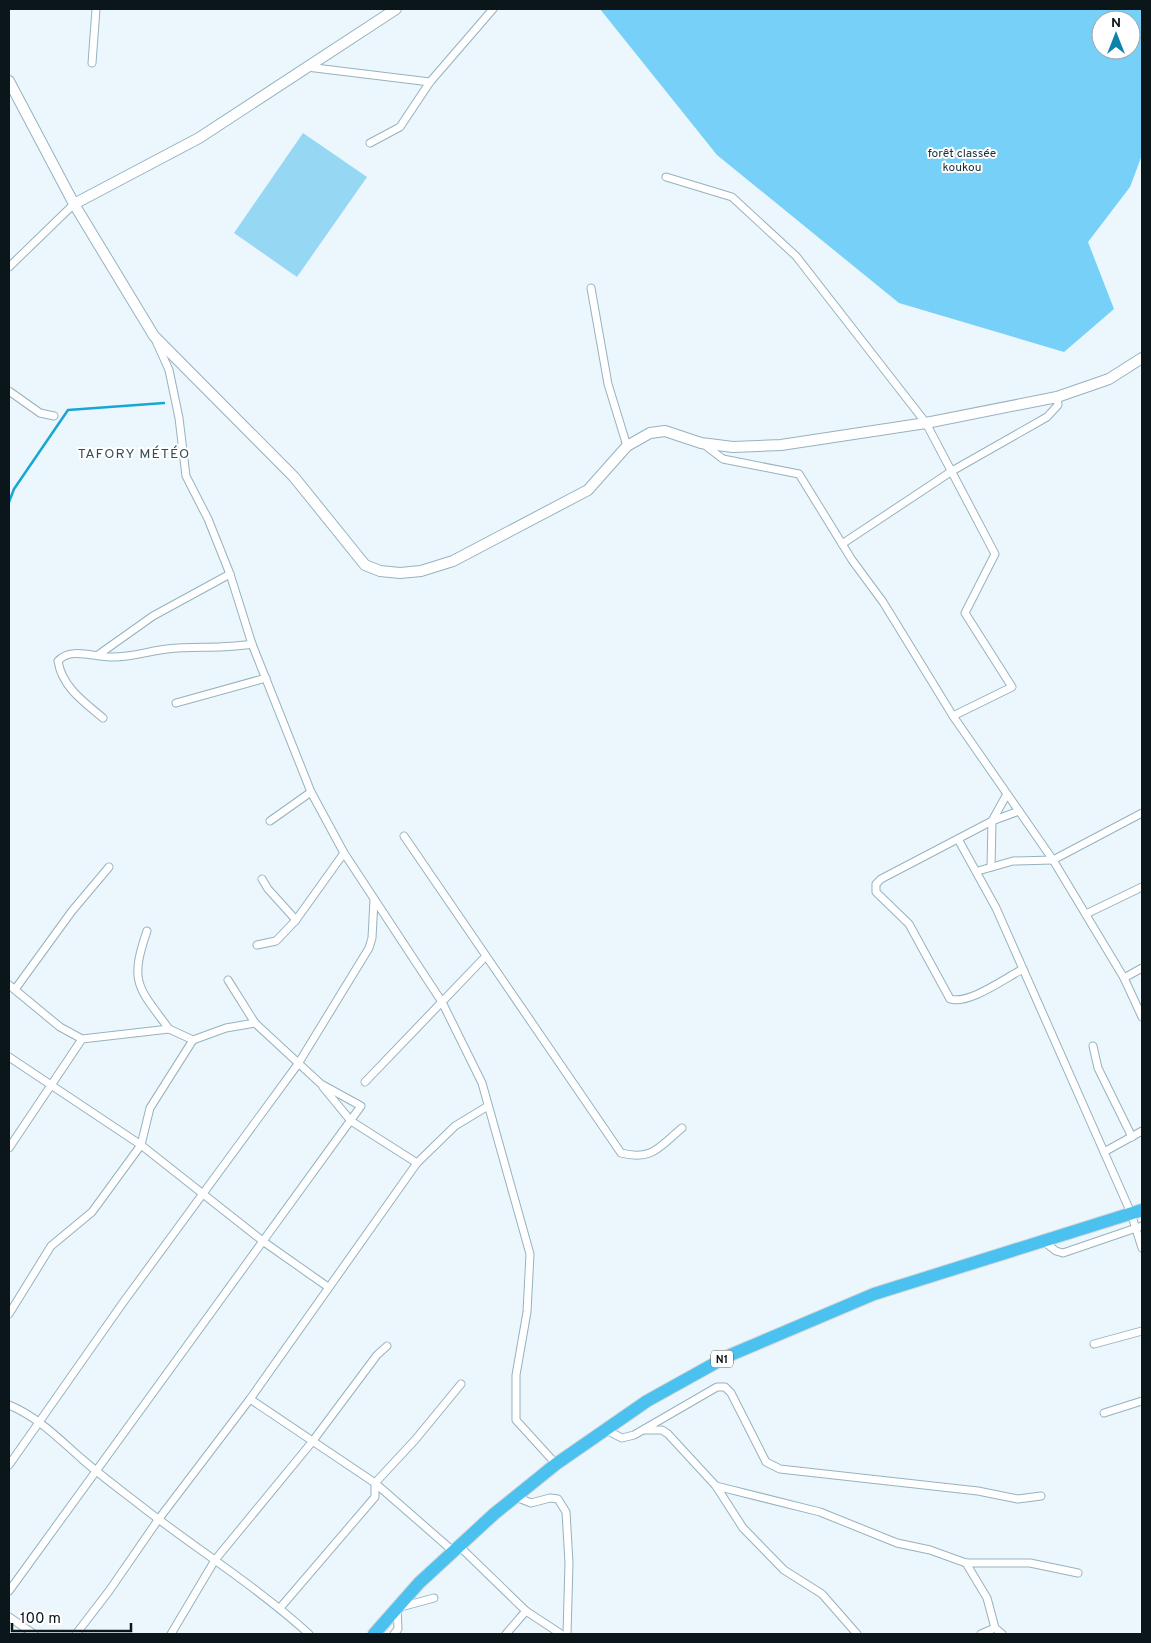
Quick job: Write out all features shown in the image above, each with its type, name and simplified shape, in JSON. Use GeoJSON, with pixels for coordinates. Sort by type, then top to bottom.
{"type":"FeatureCollection","features":[{"type":"Feature","properties":{"kind":"highway","name":"N1"},"geometry":{"type":"LineString","coordinates":[[374,1634],[419,1582],[556,1464],[647,1401],[728,1356],[874,1294],[1137,1212]]}},
{"type":"Feature","properties":{"kind":"street"},"geometry":{"type":"LineString","coordinates":[[92,63],[96,9]]}},
{"type":"Feature","properties":{"kind":"street"},"geometry":{"type":"LineString","coordinates":[[9,267],[74,204],[199,138],[396,9]]}},
{"type":"Feature","properties":{"kind":"street"},"geometry":{"type":"LineString","coordinates":[[370,143],[400,127],[430,82],[493,9]]}},
{"type":"Feature","properties":{"kind":"street"},"geometry":{"type":"LineString","coordinates":[[307,67],[430,82]]}},
{"type":"Feature","properties":{"kind":"street"},"geometry":{"type":"LineString","coordinates":[[9,80],[74,204],[154,336],[169,370],[179,418],[186,476],[208,519],[230,574],[252,644],[311,792],[344,853],[442,1002],[482,1083],[530,1254],[527,1312],[516,1375],[516,1420],[556,1464]]}},
{"type":"Feature","properties":{"kind":"street"},"geometry":{"type":"LineString","coordinates":[[666,177],[732,197],[796,256],[926,423],[952,471],[995,554],[965,613],[1012,687],[953,716]]}},
{"type":"Feature","properties":{"kind":"street"},"geometry":{"type":"LineString","coordinates":[[591,288],[608,384],[628,446]]}},
{"type":"Feature","properties":{"kind":"street"},"geometry":{"type":"LineString","coordinates":[[154,336],[294,477],[365,565],[380,571],[400,573],[422,571],[453,561],[588,490],[628,446],[650,433],[665,430],[701,443],[733,447],[781,445],[926,423],[1057,397],[1109,379],[1142,358]]}},
{"type":"Feature","properties":{"kind":"street"},"geometry":{"type":"LineString","coordinates":[[9,392],[40,412],[54,416]]}},
{"type":"Feature","properties":{"kind":"street"},"geometry":{"type":"LineString","coordinates":[[842,544],[952,471],[1047,417],[1058,405],[1057,397]]}},
{"type":"Feature","properties":{"kind":"street"},"geometry":{"type":"LineString","coordinates":[[701,443],[723,459],[799,474],[842,544],[883,602],[953,716],[1053,860],[1124,978],[1142,1017]]}},
{"type":"Feature","properties":{"kind":"street"},"geometry":{"type":"LineString","coordinates":[[98,655],[152,616],[230,574]]}},
{"type":"Feature","properties":{"kind":"street"},"geometry":{"type":"LineString","coordinates":[[103,718],[71,690],[60,671],[58,661],[62,657],[87,653],[110,657],[168,649],[211,646],[230,648],[252,644]]}},
{"type":"Feature","properties":{"kind":"street"},"geometry":{"type":"LineString","coordinates":[[176,703],[266,678]]}},
{"type":"Feature","properties":{"kind":"street"},"geometry":{"type":"LineString","coordinates":[[270,821],[311,792]]}},
{"type":"Feature","properties":{"kind":"street"},"geometry":{"type":"LineString","coordinates":[[991,867],[992,821],[1007,794]]}},
{"type":"Feature","properties":{"kind":"street"},"geometry":{"type":"LineString","coordinates":[[1019,811],[992,821],[881,879],[876,884],[876,892],[909,924],[950,999],[956,1001],[972,997],[1023,968]]}},
{"type":"Feature","properties":{"kind":"street"},"geometry":{"type":"LineString","coordinates":[[978,871],[1013,861],[1053,860],[1142,813]]}},
{"type":"Feature","properties":{"kind":"street"},"geometry":{"type":"LineString","coordinates":[[404,836],[485,957],[621,1153],[638,1157],[648,1155],[682,1128]]}},
{"type":"Feature","properties":{"kind":"street"},"geometry":{"type":"LineString","coordinates":[[958,839],[978,871],[1104,1152],[1137,1212],[1142,1248]]}},
{"type":"Feature","properties":{"kind":"street"},"geometry":{"type":"LineString","coordinates":[[257,945],[276,941],[296,920],[344,853]]}},
{"type":"Feature","properties":{"kind":"street"},"geometry":{"type":"LineString","coordinates":[[16,988],[72,911],[109,867]]}},
{"type":"Feature","properties":{"kind":"street"},"geometry":{"type":"LineString","coordinates":[[262,879],[268,889],[296,920]]}},
{"type":"Feature","properties":{"kind":"street"},"geometry":{"type":"LineString","coordinates":[[1086,914],[1142,887]]}},
{"type":"Feature","properties":{"kind":"street"},"geometry":{"type":"LineString","coordinates":[[9,1465],[38,1421],[298,1064],[369,948],[372,938],[374,900]]}},
{"type":"Feature","properties":{"kind":"street"},"geometry":{"type":"LineString","coordinates":[[147,931],[136,973],[141,992],[169,1028],[193,1040]]}},
{"type":"Feature","properties":{"kind":"street"},"geometry":{"type":"LineString","coordinates":[[365,1082],[485,957]]}},
{"type":"Feature","properties":{"kind":"street"},"geometry":{"type":"LineString","coordinates":[[1124,978],[1142,968]]}},
{"type":"Feature","properties":{"kind":"street"},"geometry":{"type":"LineString","coordinates":[[228,980],[255,1023],[321,1084],[351,1121],[417,1163]]}},
{"type":"Feature","properties":{"kind":"street"},"geometry":{"type":"LineString","coordinates":[[9,985],[16,988],[60,1027],[82,1039],[169,1028]]}},
{"type":"Feature","properties":{"kind":"street"},"geometry":{"type":"LineString","coordinates":[[9,1314],[51,1246],[92,1212],[141,1145],[150,1108],[193,1040],[226,1028],[255,1023]]}},
{"type":"Feature","properties":{"kind":"street"},"geometry":{"type":"LineString","coordinates":[[9,1148],[82,1039]]}},
{"type":"Feature","properties":{"kind":"street"},"geometry":{"type":"LineString","coordinates":[[1093,1046],[1098,1068],[1132,1137]]}},
{"type":"Feature","properties":{"kind":"street"},"geometry":{"type":"LineString","coordinates":[[9,1057],[141,1145],[264,1242],[328,1287]]}},
{"type":"Feature","properties":{"kind":"street"},"geometry":{"type":"LineString","coordinates":[[9,1591],[361,1106],[321,1084]]}},
{"type":"Feature","properties":{"kind":"street"},"geometry":{"type":"LineString","coordinates":[[76,1634],[109,1591],[158,1520],[250,1399],[417,1163],[455,1126],[488,1106]]}},
{"type":"Feature","properties":{"kind":"street"},"geometry":{"type":"LineString","coordinates":[[1104,1152],[1142,1132]]}},
{"type":"Feature","properties":{"kind":"street"},"geometry":{"type":"LineString","coordinates":[[1042,1241],[1056,1251],[1063,1253],[1139,1226]]}},
{"type":"Feature","properties":{"kind":"street"},"geometry":{"type":"LineString","coordinates":[[1094,1344],[1142,1331]]}},
{"type":"Feature","properties":{"kind":"street"},"geometry":{"type":"LineString","coordinates":[[172,1634],[215,1560],[312,1442],[377,1355],[387,1346]]}},
{"type":"Feature","properties":{"kind":"street"},"geometry":{"type":"LineString","coordinates":[[280,1608],[375,1497],[375,1483],[415,1440],[461,1384]]}},
{"type":"Feature","properties":{"kind":"street"},"geometry":{"type":"LineString","coordinates":[[604,1429],[622,1438],[634,1436],[717,1387],[725,1387],[731,1393],[766,1462],[780,1469],[978,1491],[1018,1499],[1041,1496]]}},
{"type":"Feature","properties":{"kind":"street"},"geometry":{"type":"LineString","coordinates":[[250,1399],[375,1483],[456,1549],[526,1611],[560,1634]]}},
{"type":"Feature","properties":{"kind":"street"},"geometry":{"type":"LineString","coordinates":[[1104,1413],[1142,1401]]}},
{"type":"Feature","properties":{"kind":"street"},"geometry":{"type":"LineString","coordinates":[[9,1405],[26,1412],[38,1421],[96,1471],[158,1520],[280,1608],[309,1634]]}},
{"type":"Feature","properties":{"kind":"street"},"geometry":{"type":"LineString","coordinates":[[660,1420],[662,1430],[716,1486],[743,1528],[784,1570],[822,1594],[857,1634]]}},
{"type":"Feature","properties":{"kind":"street"},"geometry":{"type":"LineString","coordinates":[[644,1430],[662,1430]]}},
{"type":"Feature","properties":{"kind":"street"},"geometry":{"type":"LineString","coordinates":[[716,1486],[820,1512],[897,1543],[930,1550],[966,1564],[1030,1563],[1078,1573]]}},
{"type":"Feature","properties":{"kind":"street"},"geometry":{"type":"LineString","coordinates":[[516,1497],[531,1503],[550,1498],[558,1499],[566,1512],[569,1563],[567,1634]]}},
{"type":"Feature","properties":{"kind":"street"},"geometry":{"type":"LineString","coordinates":[[966,1564],[988,1598],[995,1628],[1002,1634]]}},
{"type":"Feature","properties":{"kind":"street"},"geometry":{"type":"LineString","coordinates":[[394,1634],[398,1629],[397,1608],[434,1598]]}},
{"type":"Feature","properties":{"kind":"street"},"geometry":{"type":"LineString","coordinates":[[506,1634],[526,1611]]}},
{"type":"Feature","properties":{"kind":"street"},"geometry":{"type":"LineString","coordinates":[[9,1617],[34,1634]]}},
{"type":"Feature","properties":{"kind":"street"},"geometry":{"type":"LineString","coordinates":[[981,1634],[995,1628]]}},
{"type":"Feature","properties":{"kind":"shaded area"},"geometry":{"type":"Polygon","coordinates":[[[303,133],[367,177],[297,277],[234,233],[303,133]]]}},
{"type":"Feature","properties":{"kind":"green space","name":"forêt classée koukou"},"geometry":{"type":"Polygon","coordinates":[[[600,9],[1142,9],[1142,155],[1130,187],[1088,242],[1114,309],[1064,352],[899,303],[717,155],[600,9]]]}},
{"type":"Feature","properties":{"kind":"waterway"},"geometry":{"type":"LineString","coordinates":[[9,502],[14,489],[68,410],[164,403]]}},
{"type":"Feature","properties":{"kind":"district","name":"TAFORY MÉTÉO"},"geometry":{"type":"Point","coordinates":[134,453]}}]}
